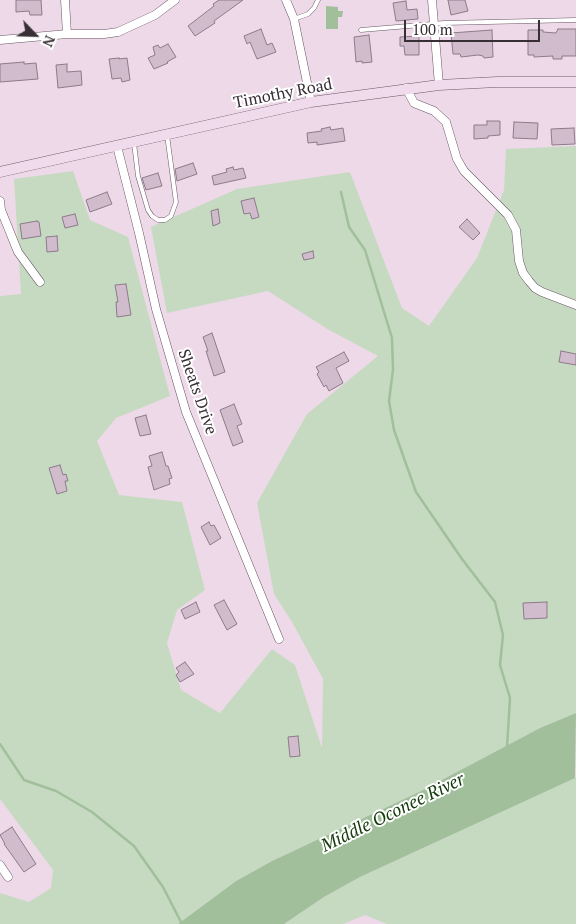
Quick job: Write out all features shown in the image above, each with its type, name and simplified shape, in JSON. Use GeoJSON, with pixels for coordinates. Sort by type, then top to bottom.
{"type":"FeatureCollection","features":[{"type":"Feature","properties":{"kind":"main road","name":"Timothy Road"},"geometry":{"type":"LineString","coordinates":[[0,172],[311,102],[439,85],[497,82],[576,82]]}},
{"type":"Feature","properties":{"kind":"street"},"geometry":{"type":"LineString","coordinates":[[65,0],[67,34]]}},
{"type":"Feature","properties":{"kind":"street"},"geometry":{"type":"LineString","coordinates":[[0,40],[118,32],[155,16],[175,0]]}},
{"type":"Feature","properties":{"kind":"street"},"geometry":{"type":"LineString","coordinates":[[286,0],[294,19],[311,102]]}},
{"type":"Feature","properties":{"kind":"street"},"geometry":{"type":"LineString","coordinates":[[432,0],[439,85]]}},
{"type":"Feature","properties":{"kind":"street"},"geometry":{"type":"LineString","coordinates":[[406,88],[414,103],[434,111],[446,122],[464,171],[504,210],[512,221],[516,230],[519,261],[529,281],[542,292],[576,305]]}},
{"type":"Feature","properties":{"kind":"street","name":"Sheats Drive"},"geometry":{"type":"LineString","coordinates":[[116,146],[139,233],[156,309],[186,412],[279,638]]}},
{"type":"Feature","properties":{"kind":"street"},"geometry":{"type":"LineString","coordinates":[[0,201],[1,210],[18,252],[40,282]]}},
{"type":"Feature","properties":{"kind":"street"},"geometry":{"type":"LineString","coordinates":[[0,865],[8,877]]}},
{"type":"Feature","properties":{"kind":"lane"},"geometry":{"type":"LineString","coordinates":[[294,19],[308,14],[318,0]]}},
{"type":"Feature","properties":{"kind":"lane"},"geometry":{"type":"LineString","coordinates":[[361,30],[435,24],[576,20]]}},
{"type":"Feature","properties":{"kind":"lane"},"geometry":{"type":"LineString","coordinates":[[134,142],[138,176],[148,210],[158,220],[165,220],[171,216],[176,202],[172,185],[167,134]]}},
{"type":"Feature","properties":{"kind":"shaded area"},"geometry":{"type":"Polygon","coordinates":[[[576,146],[576,713],[540,728],[419,792],[272,861],[236,881],[178,924],[0,924],[0,893],[29,902],[51,888],[53,870],[0,799],[0,296],[21,294],[14,179],[73,171],[90,220],[128,237],[170,396],[116,418],[97,441],[119,495],[182,502],[205,590],[177,610],[167,643],[181,690],[220,713],[272,649],[295,665],[322,748],[323,679],[292,622],[274,594],[257,503],[307,414],[378,356],[329,330],[268,291],[167,313],[151,227],[237,189],[350,172],[402,308],[429,326],[477,258],[504,190],[506,149],[576,146]]]}},
{"type":"Feature","properties":{"kind":"shaded area"},"geometry":{"type":"Polygon","coordinates":[[[576,777],[576,924],[387,924],[365,915],[343,924],[284,924],[324,897],[360,877],[576,777]]]}},
{"type":"Feature","properties":{"kind":"water"},"geometry":{"type":"Polygon","coordinates":[[[326,6],[338,7],[338,11],[343,11],[342,17],[338,17],[338,29],[326,29],[326,6]]]}},
{"type":"Feature","properties":{"kind":"water","name":"Middle Oconee River"},"geometry":{"type":"Polygon","coordinates":[[[576,713],[575,778],[360,877],[324,897],[284,924],[178,924],[236,881],[272,861],[419,792],[540,728],[576,713]]]}},
{"type":"Feature","properties":{"kind":"building"},"geometry":{"type":"Polygon","coordinates":[[[16,0],[41,0],[42,15],[30,15],[29,11],[16,12],[16,0]]]}},
{"type":"Feature","properties":{"kind":"building"},"geometry":{"type":"Polygon","coordinates":[[[219,0],[243,0],[214,21],[215,23],[195,36],[188,26],[219,0]]]}},
{"type":"Feature","properties":{"kind":"building"},"geometry":{"type":"Polygon","coordinates":[[[448,0],[465,0],[468,11],[451,15],[448,0]]]}},
{"type":"Feature","properties":{"kind":"building"},"geometry":{"type":"Polygon","coordinates":[[[406,1],[407,10],[417,9],[418,19],[396,21],[393,3],[406,1]]]}},
{"type":"Feature","properties":{"kind":"building"},"geometry":{"type":"Polygon","coordinates":[[[261,29],[267,45],[272,43],[276,52],[257,59],[250,42],[247,44],[244,36],[261,29]]]}},
{"type":"Feature","properties":{"kind":"building"},"geometry":{"type":"Polygon","coordinates":[[[558,29],[576,29],[576,56],[562,56],[562,59],[553,59],[553,56],[534,57],[534,55],[528,55],[528,30],[543,30],[543,32],[556,33],[558,29]]]}},
{"type":"Feature","properties":{"kind":"building"},"geometry":{"type":"Polygon","coordinates":[[[492,30],[493,57],[484,58],[478,55],[461,57],[460,54],[453,54],[451,33],[492,30]]]}},
{"type":"Feature","properties":{"kind":"building"},"geometry":{"type":"Polygon","coordinates":[[[369,35],[372,62],[356,62],[354,37],[369,35]]]}},
{"type":"Feature","properties":{"kind":"building"},"geometry":{"type":"Polygon","coordinates":[[[419,36],[419,55],[405,55],[404,46],[400,46],[400,37],[419,36]]]}},
{"type":"Feature","properties":{"kind":"building"},"geometry":{"type":"Polygon","coordinates":[[[168,44],[176,57],[154,69],[148,58],[155,55],[153,47],[158,45],[160,48],[168,44]]]}},
{"type":"Feature","properties":{"kind":"building"},"geometry":{"type":"Polygon","coordinates":[[[127,58],[130,80],[122,82],[121,78],[112,79],[109,59],[127,58]]]}},
{"type":"Feature","properties":{"kind":"building"},"geometry":{"type":"Polygon","coordinates":[[[24,62],[24,64],[36,63],[38,79],[0,82],[0,64],[24,62]]]}},
{"type":"Feature","properties":{"kind":"building"},"geometry":{"type":"Polygon","coordinates":[[[67,64],[67,72],[81,71],[82,85],[58,88],[56,65],[67,64]]]}},
{"type":"Feature","properties":{"kind":"building"},"geometry":{"type":"Polygon","coordinates":[[[487,121],[500,121],[500,135],[474,139],[474,125],[487,125],[487,121]]]}},
{"type":"Feature","properties":{"kind":"building"},"geometry":{"type":"Polygon","coordinates":[[[514,122],[538,123],[537,139],[513,138],[514,122]]]}},
{"type":"Feature","properties":{"kind":"building"},"geometry":{"type":"Polygon","coordinates":[[[330,127],[331,130],[343,128],[345,141],[317,145],[317,142],[308,143],[307,133],[322,131],[321,129],[330,127]]]}},
{"type":"Feature","properties":{"kind":"building"},"geometry":{"type":"Polygon","coordinates":[[[574,128],[575,144],[552,145],[551,129],[574,128]]]}},
{"type":"Feature","properties":{"kind":"building"},"geometry":{"type":"Polygon","coordinates":[[[193,163],[197,174],[177,181],[175,169],[193,163]]]}},
{"type":"Feature","properties":{"kind":"building"},"geometry":{"type":"Polygon","coordinates":[[[233,167],[234,170],[243,168],[246,178],[214,185],[212,176],[227,172],[226,169],[233,167]]]}},
{"type":"Feature","properties":{"kind":"building"},"geometry":{"type":"Polygon","coordinates":[[[158,173],[162,186],[146,190],[142,178],[158,173]]]}},
{"type":"Feature","properties":{"kind":"building"},"geometry":{"type":"Polygon","coordinates":[[[107,192],[112,204],[90,212],[86,200],[107,192]]]}},
{"type":"Feature","properties":{"kind":"building"},"geometry":{"type":"Polygon","coordinates":[[[254,198],[259,217],[252,219],[250,213],[244,214],[241,201],[254,198]]]}},
{"type":"Feature","properties":{"kind":"building"},"geometry":{"type":"Polygon","coordinates":[[[218,209],[220,223],[213,226],[211,211],[218,209]]]}},
{"type":"Feature","properties":{"kind":"building"},"geometry":{"type":"Polygon","coordinates":[[[75,214],[78,225],[65,228],[62,217],[75,214]]]}},
{"type":"Feature","properties":{"kind":"building"},"geometry":{"type":"Polygon","coordinates":[[[467,219],[480,233],[473,240],[459,227],[467,219]]]}},
{"type":"Feature","properties":{"kind":"building"},"geometry":{"type":"Polygon","coordinates":[[[39,222],[41,236],[22,239],[20,224],[39,222]]]}},
{"type":"Feature","properties":{"kind":"building"},"geometry":{"type":"Polygon","coordinates":[[[57,236],[58,251],[47,252],[46,237],[57,236]]]}},
{"type":"Feature","properties":{"kind":"building"},"geometry":{"type":"Polygon","coordinates":[[[313,251],[314,258],[304,260],[302,254],[313,251]]]}},
{"type":"Feature","properties":{"kind":"building"},"geometry":{"type":"Polygon","coordinates":[[[126,284],[131,315],[117,317],[116,302],[118,302],[115,285],[126,284]]]}},
{"type":"Feature","properties":{"kind":"building"},"geometry":{"type":"Polygon","coordinates":[[[212,333],[225,372],[214,376],[203,337],[212,333]]]}},
{"type":"Feature","properties":{"kind":"building"},"geometry":{"type":"Polygon","coordinates":[[[561,351],[576,354],[576,365],[559,362],[561,351]]]}},
{"type":"Feature","properties":{"kind":"building"},"geometry":{"type":"Polygon","coordinates":[[[344,352],[349,361],[336,368],[343,383],[329,391],[326,385],[324,387],[317,374],[319,372],[316,367],[344,352]]]}},
{"type":"Feature","properties":{"kind":"building"},"geometry":{"type":"Polygon","coordinates":[[[234,404],[242,424],[237,426],[243,442],[233,446],[220,410],[234,404]]]}},
{"type":"Feature","properties":{"kind":"building"},"geometry":{"type":"Polygon","coordinates":[[[146,415],[151,434],[140,436],[135,418],[146,415]]]}},
{"type":"Feature","properties":{"kind":"building"},"geometry":{"type":"Polygon","coordinates":[[[162,452],[172,478],[169,479],[170,484],[154,490],[148,467],[152,466],[149,456],[162,452]]]}},
{"type":"Feature","properties":{"kind":"building"},"geometry":{"type":"Polygon","coordinates":[[[60,465],[63,475],[66,474],[68,481],[65,481],[67,491],[57,494],[49,468],[60,465]]]}},
{"type":"Feature","properties":{"kind":"building"},"geometry":{"type":"Polygon","coordinates":[[[209,522],[211,526],[214,525],[221,538],[210,545],[201,527],[209,522]]]}},
{"type":"Feature","properties":{"kind":"building"},"geometry":{"type":"Polygon","coordinates":[[[224,600],[237,624],[227,630],[214,605],[224,600]]]}},
{"type":"Feature","properties":{"kind":"building"},"geometry":{"type":"Polygon","coordinates":[[[196,602],[200,612],[185,619],[181,610],[196,602]]]}},
{"type":"Feature","properties":{"kind":"building"},"geometry":{"type":"Polygon","coordinates":[[[547,602],[547,618],[524,619],[523,603],[547,602]]]}},
{"type":"Feature","properties":{"kind":"building"},"geometry":{"type":"Polygon","coordinates":[[[185,662],[194,674],[180,682],[176,675],[179,672],[176,668],[185,662]]]}},
{"type":"Feature","properties":{"kind":"building"},"geometry":{"type":"Polygon","coordinates":[[[298,736],[300,756],[290,757],[288,737],[298,736]]]}},
{"type":"Feature","properties":{"kind":"building"},"geometry":{"type":"Polygon","coordinates":[[[12,827],[36,864],[24,872],[4,844],[0,835],[12,827]]]}},
{"type":"Feature","properties":{"kind":"waterway"},"geometry":{"type":"LineString","coordinates":[[341,192],[349,227],[365,250],[392,338],[393,370],[389,401],[394,430],[416,492],[462,559],[495,602],[503,635],[500,665],[510,698],[507,747]]}},
{"type":"Feature","properties":{"kind":"waterway"},"geometry":{"type":"LineString","coordinates":[[0,744],[24,780],[56,791],[92,812],[134,846],[163,887],[182,924]]}}]}
